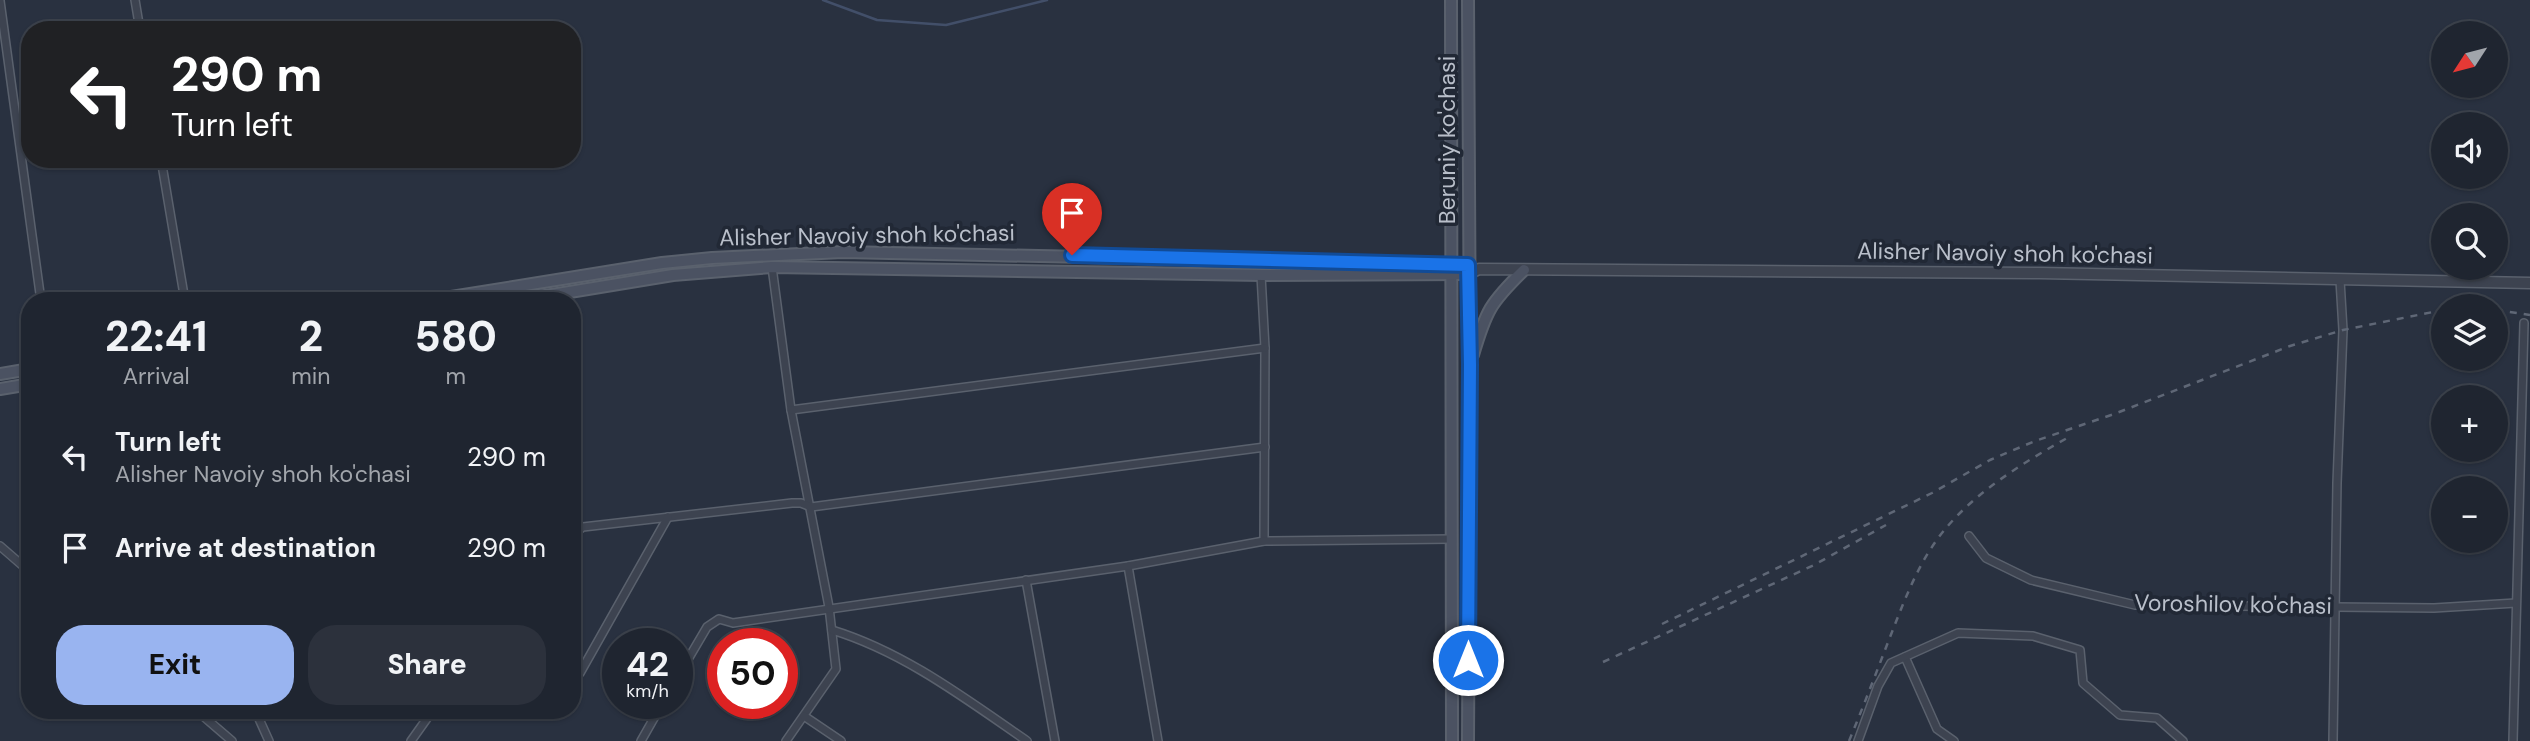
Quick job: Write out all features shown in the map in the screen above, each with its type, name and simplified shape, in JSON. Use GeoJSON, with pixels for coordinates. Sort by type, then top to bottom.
{"type":"FeatureCollection","features":[{"type":"Feature","properties":{"kind":"main road","name":"Beruniy ko'chasi"},"geometry":{"type":"LineString","coordinates":[[1451,0],[1451,741]]}},
{"type":"Feature","properties":{"kind":"main road","name":"Beruniy ko'chasi"},"geometry":{"type":"LineString","coordinates":[[1468,0],[1472,269],[1468,741]]}},
{"type":"Feature","properties":{"kind":"main road","name":"Alisher Navoiy shoh ko'chasi"},"geometry":{"type":"LineString","coordinates":[[482,292],[712,257],[843,252],[1472,269]]}},
{"type":"Feature","properties":{"kind":"main road","name":"Alisher Navoiy shoh ko'chasi"},"geometry":{"type":"LineString","coordinates":[[570,292],[673,275],[772,267],[1261,275],[1452,269]]}},
{"type":"Feature","properties":{"kind":"main road"},"geometry":{"type":"LineString","coordinates":[[1470,365],[1483,320],[1491,305],[1524,270]]}},
{"type":"Feature","properties":{"kind":"main road"},"geometry":{"type":"LineString","coordinates":[[0,374],[21,370]]}},
{"type":"Feature","properties":{"kind":"main road"},"geometry":{"type":"LineString","coordinates":[[0,390],[21,386]]}},
{"type":"Feature","properties":{"kind":"street"},"geometry":{"type":"LineString","coordinates":[[135,0],[138,21]]}},
{"type":"Feature","properties":{"kind":"street"},"geometry":{"type":"LineString","coordinates":[[0,1],[21,155]]}},
{"type":"Feature","properties":{"kind":"street"},"geometry":{"type":"LineString","coordinates":[[23,168],[40,292]]}},
{"type":"Feature","properties":{"kind":"street"},"geometry":{"type":"LineString","coordinates":[[163,168],[183,292]]}},
{"type":"Feature","properties":{"kind":"street"},"geometry":{"type":"LineString","coordinates":[[772,267],[791,410],[829,607],[836,669],[786,741]]}},
{"type":"Feature","properties":{"kind":"street","name":"Alisher Navoiy shoh ko'chasi"},"geometry":{"type":"LineString","coordinates":[[1472,269],[2039,273],[2530,283]]}},
{"type":"Feature","properties":{"kind":"street"},"geometry":{"type":"LineString","coordinates":[[1261,275],[1265,348],[1264,541]]}},
{"type":"Feature","properties":{"kind":"street"},"geometry":{"type":"LineString","coordinates":[[2333,741],[2337,483],[2343,330],[2340,280]]}},
{"type":"Feature","properties":{"kind":"street"},"geometry":{"type":"LineString","coordinates":[[2513,741],[2524,323]]}},
{"type":"Feature","properties":{"kind":"street"},"geometry":{"type":"LineString","coordinates":[[791,410],[1265,348]]}},
{"type":"Feature","properties":{"kind":"street"},"geometry":{"type":"LineString","coordinates":[[581,528],[792,503],[811,507],[1265,447]]}},
{"type":"Feature","properties":{"kind":"street"},"geometry":{"type":"LineString","coordinates":[[581,671],[668,517]]}},
{"type":"Feature","properties":{"kind":"street","name":"Voroshilov ko'chasi"},"geometry":{"type":"LineString","coordinates":[[1969,536],[1986,558],[2031,580],[2135,605],[2434,608],[2516,603]]}},
{"type":"Feature","properties":{"kind":"street"},"geometry":{"type":"LineString","coordinates":[[693,651],[707,627],[719,619],[733,623],[829,607],[1128,566],[1264,541],[1452,538]]}},
{"type":"Feature","properties":{"kind":"street"},"geometry":{"type":"LineString","coordinates":[[0,547],[21,564]]}},
{"type":"Feature","properties":{"kind":"street"},"geometry":{"type":"LineString","coordinates":[[1128,566],[1158,741]]}},
{"type":"Feature","properties":{"kind":"street"},"geometry":{"type":"LineString","coordinates":[[1026,580],[1055,741]]}},
{"type":"Feature","properties":{"kind":"street"},"geometry":{"type":"LineString","coordinates":[[832,630],[854,637],[935,678],[1027,741]]}},
{"type":"Feature","properties":{"kind":"street"},"geometry":{"type":"LineString","coordinates":[[1857,741],[1878,686],[1891,663],[1958,633],[2033,636],[2080,650],[2083,683],[2120,715],[2157,719],[2183,741]]}},
{"type":"Feature","properties":{"kind":"street"},"geometry":{"type":"LineString","coordinates":[[1905,657],[1937,729],[1954,741]]}},
{"type":"Feature","properties":{"kind":"street"},"geometry":{"type":"LineString","coordinates":[[804,716],[841,741]]}},
{"type":"Feature","properties":{"kind":"street"},"geometry":{"type":"LineString","coordinates":[[206,719],[232,741]]}},
{"type":"Feature","properties":{"kind":"street"},"geometry":{"type":"LineString","coordinates":[[259,719],[269,741]]}},
{"type":"Feature","properties":{"kind":"street"},"geometry":{"type":"LineString","coordinates":[[411,741],[427,719]]}},
{"type":"Feature","properties":{"kind":"street"},"geometry":{"type":"LineString","coordinates":[[641,741],[653,719]]}},
{"type":"Feature","properties":{"kind":"waterway"},"geometry":{"type":"LineString","coordinates":[[823,0],[877,20],[946,25],[1047,0]]}},
{"type":"Feature","properties":{"kind":"railway"},"geometry":{"type":"LineString","coordinates":[[1662,624],[1932,493],[1990,460],[2035,441],[2114,414],[2290,346],[2343,330],[2431,312]]}},
{"type":"Feature","properties":{"kind":"railway"},"geometry":{"type":"LineString","coordinates":[[2508,312],[2530,315]]}},
{"type":"Feature","properties":{"kind":"railway"},"geometry":{"type":"LineString","coordinates":[[1849,741],[1909,590],[1924,560],[1943,532],[1992,485],[2069,437]]}},
{"type":"Feature","properties":{"kind":"railway"},"geometry":{"type":"LineString","coordinates":[[1603,662],[1814,565],[1886,525]]}},
{"type":"Feature","properties":{"kind":"route"},"geometry":{"type":"LineString","coordinates":[[1072,255],[1468,265],[1468,660]]}}]}
